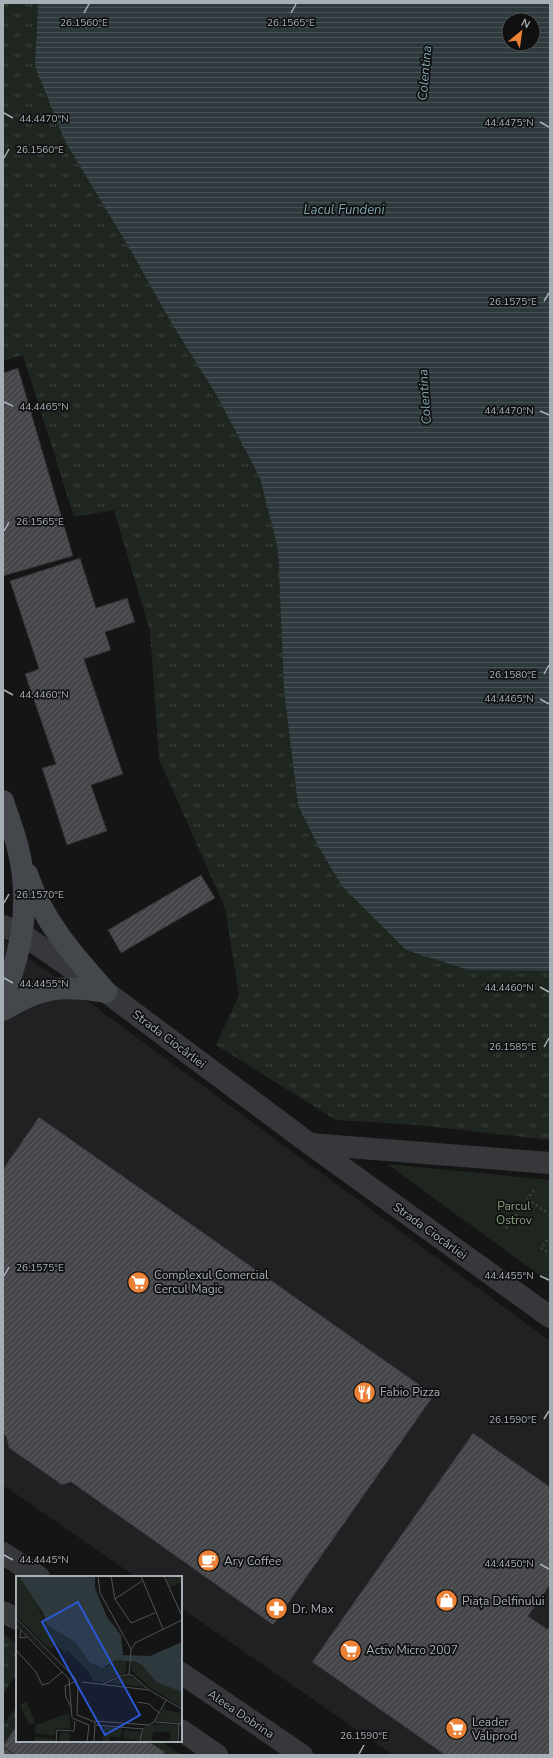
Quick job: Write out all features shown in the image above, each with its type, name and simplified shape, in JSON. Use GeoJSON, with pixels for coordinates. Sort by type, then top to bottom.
{"type":"FeatureCollection","features":[{"type":"Feature","properties":{"kind":"main road"},"geometry":{"type":"LineString","coordinates":[[3,801],[29,880],[44,912],[75,958],[106,992]]}},
{"type":"Feature","properties":{"kind":"main road"},"geometry":{"type":"LineString","coordinates":[[3,995],[15,963],[12,930],[24,886],[18,849]]}},
{"type":"Feature","properties":{"kind":"main road"},"geometry":{"type":"LineString","coordinates":[[3,1010],[38,992],[57,988],[76,987],[106,992]]}},
{"type":"Feature","properties":{"kind":"street","name":"Strada Ciocârliei"},"geometry":{"type":"LineString","coordinates":[[12,930],[106,992],[310,1144],[550,1317]]}},
{"type":"Feature","properties":{"kind":"street"},"geometry":{"type":"LineString","coordinates":[[310,1144],[550,1163]]}},
{"type":"Feature","properties":{"kind":"street"},"geometry":{"type":"LineString","coordinates":[[3,1553],[37,1576]]}},
{"type":"Feature","properties":{"kind":"street"},"geometry":{"type":"LineString","coordinates":[[3,1612],[16,1618]]}},
{"type":"Feature","properties":{"kind":"street","name":"Aleea Dobrina"},"geometry":{"type":"LineString","coordinates":[[182,1674],[302,1755]]}},
{"type":"Feature","properties":{"kind":"street"},"geometry":{"type":"LineString","coordinates":[[182,1731],[217,1755]]}},
{"type":"Feature","properties":{"kind":"path"},"geometry":{"type":"LineString","coordinates":[[506,1228],[537,1186]]}},
{"type":"Feature","properties":{"kind":"path"},"geometry":{"type":"LineString","coordinates":[[528,1199],[550,1215]]}},
{"type":"Feature","properties":{"kind":"path"},"geometry":{"type":"LineString","coordinates":[[550,1236],[541,1248],[550,1254]]}},
{"type":"Feature","properties":{"kind":"shaded area","name":"Piața Delfinului"},"geometry":{"type":"Polygon","coordinates":[[[3,939],[550,1341],[550,1755],[393,1755],[182,1609],[182,1576],[135,1576],[3,1485],[3,939]]]}},
{"type":"Feature","properties":{"kind":"green space"},"geometry":{"type":"Polygon","coordinates":[[[3,3],[38,3],[35,66],[131,251],[172,324],[217,396],[260,478],[278,549],[284,691],[298,805],[319,848],[342,886],[469,970],[550,971],[550,1140],[418,1125],[336,1120],[216,1045],[239,995],[225,908],[159,759],[150,631],[114,510],[74,517],[23,355],[3,361],[3,3]]]}},
{"type":"Feature","properties":{"kind":"green space","name":"Parcul Ostrov"},"geometry":{"type":"Polygon","coordinates":[[[387,1164],[550,1180],[550,1283],[387,1164]]]}},
{"type":"Feature","properties":{"kind":"green space"},"geometry":{"type":"Polygon","coordinates":[[[3,1634],[16,1643],[16,1675],[3,1694],[3,1634]]]}},
{"type":"Feature","properties":{"kind":"green space"},"geometry":{"type":"Polygon","coordinates":[[[16,1706],[16,1742],[162,1742],[181,1755],[3,1755],[3,1725],[16,1706]]]}},
{"type":"Feature","properties":{"kind":"water","name":"Lacul Fundeni"},"geometry":{"type":"Polygon","coordinates":[[[38,3],[550,3],[550,971],[469,970],[406,950],[342,886],[319,848],[298,805],[284,691],[278,549],[260,478],[217,396],[172,324],[131,251],[66,143],[35,66],[38,3]]]}},
{"type":"Feature","properties":{"kind":"building"},"geometry":{"type":"Polygon","coordinates":[[[18,368],[73,556],[3,576],[3,373],[18,368]]]}},
{"type":"Feature","properties":{"kind":"building"},"geometry":{"type":"Polygon","coordinates":[[[80,558],[96,608],[127,598],[135,622],[105,632],[111,650],[84,659],[123,774],[91,785],[107,831],[67,845],[42,768],[56,764],[25,674],[39,669],[10,581],[80,558]]]}},
{"type":"Feature","properties":{"kind":"building"},"geometry":{"type":"Polygon","coordinates":[[[201,875],[215,898],[121,953],[108,930],[201,875]]]}},
{"type":"Feature","properties":{"kind":"building","name":"Complexul Comercial Cercul Magic"},"geometry":{"type":"Polygon","coordinates":[[[39,1117],[434,1395],[273,1625],[71,1482],[62,1485],[9,1448],[6,1436],[3,1434],[3,1169],[39,1117]]]}},
{"type":"Feature","properties":{"kind":"building","name":"Piața Delfinului"},"geometry":{"type":"Polygon","coordinates":[[[473,1433],[550,1487],[550,1585],[528,1616],[547,1629],[550,1627],[550,1755],[445,1755],[312,1662],[473,1433]]]}},
{"type":"Feature","properties":{"kind":"building"},"geometry":{"type":"Polygon","coordinates":[[[16,1726],[16,1742],[150,1742],[165,1752],[163,1755],[15,1755],[3,1746],[16,1726]]]}},
{"type":"Feature","properties":{"kind":"building"},"geometry":{"type":"Polygon","coordinates":[[[3,1747],[15,1755],[3,1755],[3,1747]]]}},
{"type":"Feature","properties":{"kind":"place","name":"Complexul Comercial Cercul Magic"},"geometry":{"type":"Point","coordinates":[138,1282]}},
{"type":"Feature","properties":{"kind":"place","name":"Fabio Pizza"},"geometry":{"type":"Point","coordinates":[364,1392]}},
{"type":"Feature","properties":{"kind":"place","name":"Ary Coffee"},"geometry":{"type":"Point","coordinates":[209,1561]}},
{"type":"Feature","properties":{"kind":"place","name":"Piața Delfinului"},"geometry":{"type":"Point","coordinates":[447,1601]}},
{"type":"Feature","properties":{"kind":"place","name":"Dr. Max"},"geometry":{"type":"Point","coordinates":[276,1609]}},
{"type":"Feature","properties":{"kind":"place","name":"Activ Micro 2007"},"geometry":{"type":"Point","coordinates":[351,1650]}},
{"type":"Feature","properties":{"kind":"place","name":"Leader Valiprod"},"geometry":{"type":"Point","coordinates":[457,1729]}},
{"type":"Feature","properties":{"kind":"water label","name":"Colentina"},"geometry":{"type":"Point","coordinates":[424,73]}},
{"type":"Feature","properties":{"kind":"water label","name":"Colentina"},"geometry":{"type":"Point","coordinates":[424,397]}}]}
